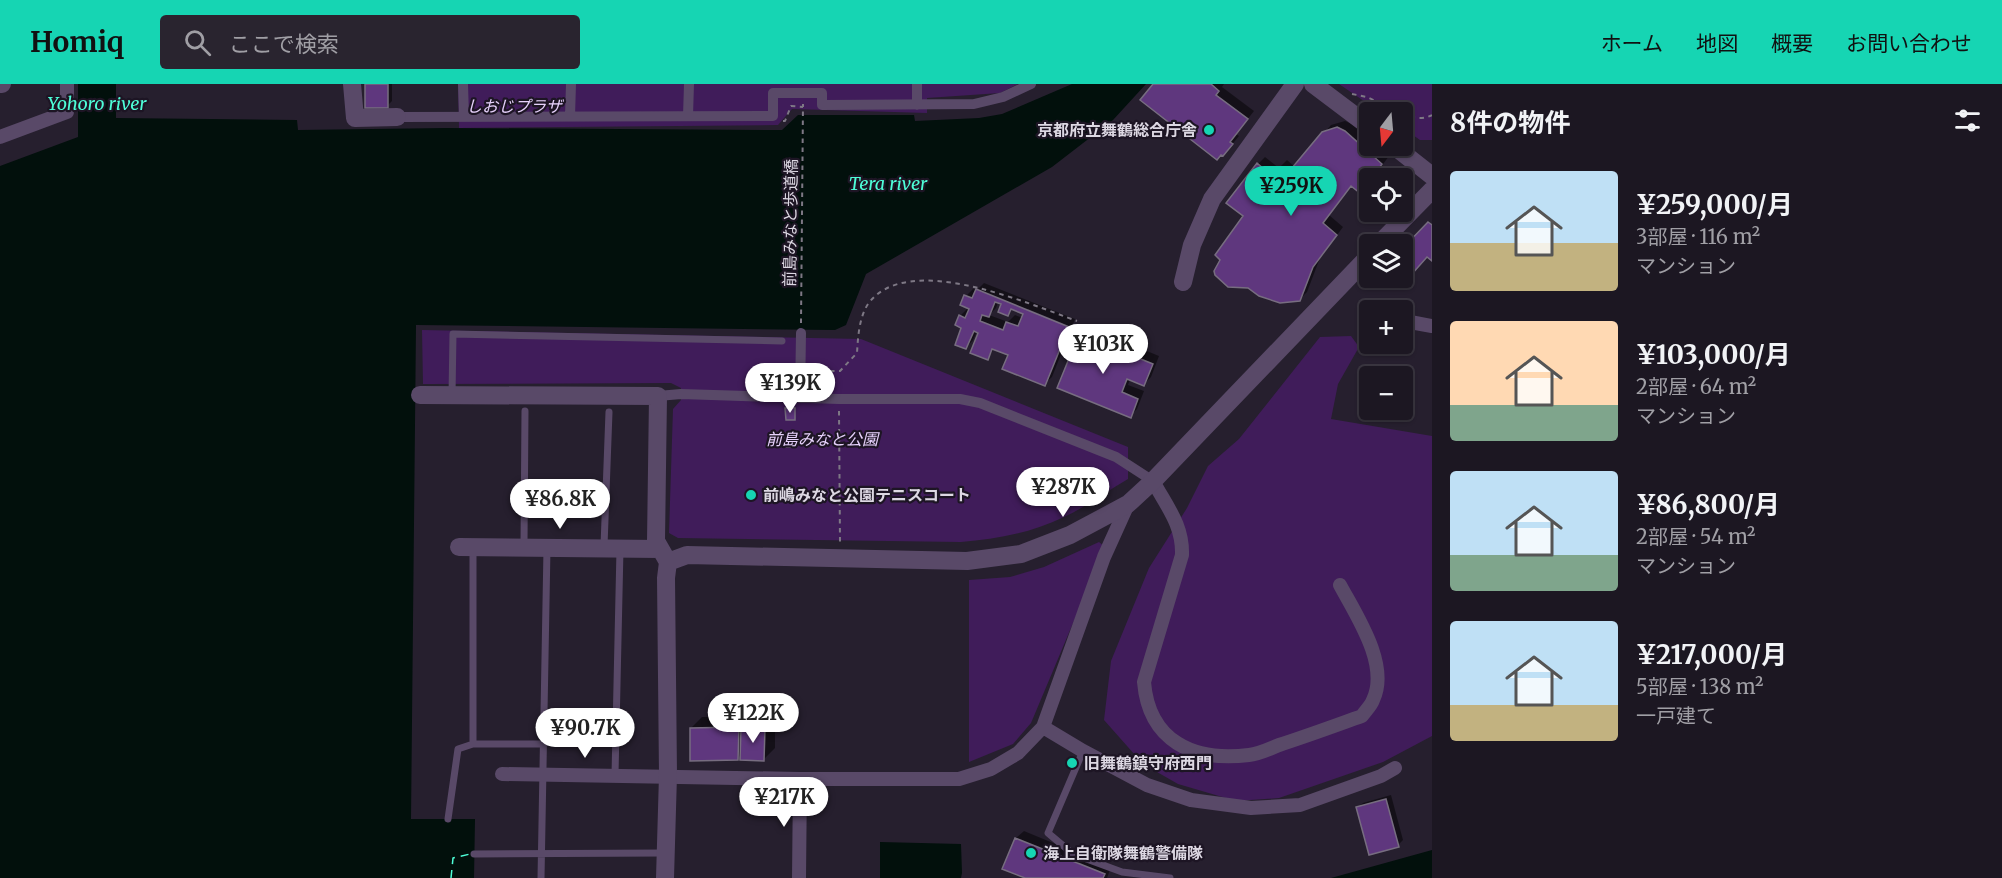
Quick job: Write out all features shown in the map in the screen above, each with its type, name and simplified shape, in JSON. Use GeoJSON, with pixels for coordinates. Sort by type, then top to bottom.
{"type":"FeatureCollection","features":[{"type":"Feature","properties":{"kind":"street"},"geometry":{"type":"LineString","coordinates":[[0,137],[67,112],[67,84]]}},
{"type":"Feature","properties":{"kind":"street"},"geometry":{"type":"LineString","coordinates":[[352,84],[355,118],[773,117],[772,93],[803,88],[822,93],[822,105],[917,105],[974,104],[1003,97],[1031,84]]}},
{"type":"Feature","properties":{"kind":"street"},"geometry":{"type":"LineString","coordinates":[[463,84],[464,116]]}},
{"type":"Feature","properties":{"kind":"street"},"geometry":{"type":"LineString","coordinates":[[570,84],[570,116]]}},
{"type":"Feature","properties":{"kind":"street"},"geometry":{"type":"LineString","coordinates":[[688,116],[689,84]]}},
{"type":"Feature","properties":{"kind":"street"},"geometry":{"type":"LineString","coordinates":[[917,84],[917,105]]}},
{"type":"Feature","properties":{"kind":"street"},"geometry":{"type":"LineString","coordinates":[[1183,282],[1192,245],[1212,199],[1295,84]]}},
{"type":"Feature","properties":{"kind":"street"},"geometry":{"type":"LineString","coordinates":[[1313,84],[1359,119]]}},
{"type":"Feature","properties":{"kind":"street"},"geometry":{"type":"LineString","coordinates":[[1407,156],[1432,176]]}},
{"type":"Feature","properties":{"kind":"street"},"geometry":{"type":"LineString","coordinates":[[1389,234],[1432,190]]}},
{"type":"Feature","properties":{"kind":"street"},"geometry":{"type":"LineString","coordinates":[[466,547],[612,549],[664,556],[967,561],[1021,554],[1070,535],[1128,504],[1153,481],[1359,266]]}},
{"type":"Feature","properties":{"kind":"street"},"geometry":{"type":"LineString","coordinates":[[1413,322],[1432,326]]}},
{"type":"Feature","properties":{"kind":"street"},"geometry":{"type":"LineString","coordinates":[[800,398],[801,333]]}},
{"type":"Feature","properties":{"kind":"street"},"geometry":{"type":"LineString","coordinates":[[420,395],[658,396],[681,394],[839,399],[960,399],[980,403],[1116,457],[1153,481],[1180,528],[1182,555],[1144,682],[1146,702],[1161,729],[1178,745],[1203,754],[1251,755],[1362,716],[1373,700],[1378,683],[1375,655],[1340,585]]}},
{"type":"Feature","properties":{"kind":"street"},"geometry":{"type":"LineString","coordinates":[[658,396],[656,541],[664,556],[666,578],[668,775],[665,878]]}},
{"type":"Feature","properties":{"kind":"street"},"geometry":{"type":"LineString","coordinates":[[502,774],[800,779],[959,778],[991,769],[1018,753],[1043,726],[1104,557],[1128,504]]}},
{"type":"Feature","properties":{"kind":"street"},"geometry":{"type":"LineString","coordinates":[[1043,726],[1083,751],[1147,785],[1191,800],[1251,808],[1300,805],[1381,776],[1395,768]]}},
{"type":"Feature","properties":{"kind":"street"},"geometry":{"type":"LineString","coordinates":[[799,878],[800,779]]}},
{"type":"Feature","properties":{"kind":"lane"},"geometry":{"type":"LineString","coordinates":[[453,395],[453,334],[782,341]]}},
{"type":"Feature","properties":{"kind":"lane"},"geometry":{"type":"LineString","coordinates":[[524,548],[525,411]]}},
{"type":"Feature","properties":{"kind":"lane"},"geometry":{"type":"LineString","coordinates":[[609,412],[615,775]]}},
{"type":"Feature","properties":{"kind":"lane"},"geometry":{"type":"LineString","coordinates":[[466,547],[473,744]]}},
{"type":"Feature","properties":{"kind":"lane"},"geometry":{"type":"LineString","coordinates":[[541,878],[547,548]]}},
{"type":"Feature","properties":{"kind":"lane"},"geometry":{"type":"LineString","coordinates":[[448,819],[458,748],[473,744],[544,744]]}},
{"type":"Feature","properties":{"kind":"lane"},"geometry":{"type":"LineString","coordinates":[[1083,751],[1048,833],[1073,854],[1093,862],[1122,872],[1170,878]]}},
{"type":"Feature","properties":{"kind":"lane"},"geometry":{"type":"LineString","coordinates":[[474,854],[666,853]]}},
{"type":"Feature","properties":{"kind":"path"},"geometry":{"type":"LineString","coordinates":[[1349,94],[1376,102]]}},
{"type":"Feature","properties":{"kind":"path","name":"前島みなと歩道橋"},"geometry":{"type":"LineString","coordinates":[[801,333],[803,107]]}},
{"type":"Feature","properties":{"kind":"path"},"geometry":{"type":"LineString","coordinates":[[1413,117],[1427,118],[1432,115]]}},
{"type":"Feature","properties":{"kind":"path"},"geometry":{"type":"LineString","coordinates":[[800,370],[840,371],[857,353],[858,330],[868,304],[886,289],[913,280],[941,281],[980,288],[1077,321]]}},
{"type":"Feature","properties":{"kind":"path"},"geometry":{"type":"LineString","coordinates":[[839,399],[840,558]]}},
{"type":"Feature","properties":{"kind":"green space","name":"しおじプラザ"},"geometry":{"type":"Polygon","coordinates":[[[458,84],[1018,84],[1000,93],[927,98],[927,113],[792,109],[778,125],[459,128],[458,84]]]}},
{"type":"Feature","properties":{"kind":"green space"},"geometry":{"type":"Polygon","coordinates":[[[1339,84],[1432,84],[1432,140],[1420,140],[1413,135],[1413,102],[1365,102],[1339,84]]]}},
{"type":"Feature","properties":{"kind":"green space","name":"前島みなと公園"},"geometry":{"type":"Polygon","coordinates":[[[422,330],[861,339],[1128,447],[1128,479],[1080,509],[1052,523],[988,539],[961,542],[678,538],[669,533],[673,409],[681,400],[681,388],[671,383],[423,384],[422,330]]]}},
{"type":"Feature","properties":{"kind":"green space"},"geometry":{"type":"Polygon","coordinates":[[[1351,336],[1359,347],[1338,384],[1331,419],[1432,436],[1432,736],[1383,762],[1279,798],[1236,801],[1178,784],[1143,764],[1104,720],[1111,661],[1149,568],[1187,508],[1208,466],[1239,439],[1320,337],[1351,336]]]}},
{"type":"Feature","properties":{"kind":"green space"},"geometry":{"type":"Polygon","coordinates":[[[1099,542],[1105,547],[1031,723],[1013,744],[969,762],[969,580],[1010,577],[1044,567],[1099,542]]]}},
{"type":"Feature","properties":{"kind":"water"},"geometry":{"type":"Polygon","coordinates":[[[78,84],[116,84],[116,118],[297,120],[298,130],[446,128],[782,130],[798,115],[914,115],[915,121],[979,118],[1002,114],[1072,84],[1146,84],[1113,120],[1052,167],[866,274],[846,325],[835,330],[416,325],[411,819],[475,819],[474,878],[0,878],[0,166],[78,137],[78,84]]]}},
{"type":"Feature","properties":{"kind":"water"},"geometry":{"type":"Polygon","coordinates":[[[880,842],[961,844],[961,878],[880,878],[880,842]]]}},
{"type":"Feature","properties":{"kind":"water"},"geometry":{"type":"Polygon","coordinates":[[[1432,850],[1432,878],[1331,878],[1432,850]]]}},
{"type":"Feature","properties":{"kind":"building"},"geometry":{"type":"Polygon","coordinates":[[[365,84],[388,84],[388,108],[365,108],[365,84]]]}},
{"type":"Feature","properties":{"kind":"building","name":"京都府立舞鶴総合庁舎"},"geometry":{"type":"Polygon","coordinates":[[[1153,84],[1211,84],[1219,91],[1216,95],[1248,119],[1230,142],[1233,144],[1217,160],[1140,100],[1153,84]]]}},
{"type":"Feature","properties":{"kind":"building"},"geometry":{"type":"Polygon","coordinates":[[[1337,127],[1345,131],[1359,143],[1359,156],[1373,156],[1382,164],[1379,168],[1359,168],[1359,192],[1351,186],[1323,223],[1337,235],[1313,267],[1300,301],[1280,303],[1259,296],[1248,288],[1228,287],[1215,275],[1214,271],[1220,260],[1215,255],[1243,216],[1226,203],[1257,163],[1272,176],[1279,167],[1287,174],[1322,132],[1337,127]]]}},
{"type":"Feature","properties":{"kind":"building"},"geometry":{"type":"Polygon","coordinates":[[[1428,222],[1432,225],[1432,261],[1427,257],[1413,273],[1413,238],[1428,222]]]}},
{"type":"Feature","properties":{"kind":"building"},"geometry":{"type":"Polygon","coordinates":[[[976,289],[1069,327],[1045,386],[1002,369],[1008,355],[992,349],[988,360],[970,353],[978,333],[974,331],[966,349],[955,345],[961,328],[955,325],[959,315],[965,318],[969,309],[960,305],[964,295],[972,298],[976,289]],[[995,302],[989,317],[982,315],[980,321],[1003,330],[1006,322],[1018,326],[1023,314],[1011,309],[1008,316],[998,312],[1001,304],[995,302]]]}},
{"type":"Feature","properties":{"kind":"building"},"geometry":{"type":"Polygon","coordinates":[[[1079,334],[1153,364],[1144,386],[1127,379],[1122,392],[1138,399],[1131,418],[1057,388],[1079,334]]]}},
{"type":"Feature","properties":{"kind":"building"},"geometry":{"type":"Polygon","coordinates":[[[785,408],[795,408],[795,420],[786,420],[785,408]]]}},
{"type":"Feature","properties":{"kind":"building"},"geometry":{"type":"Polygon","coordinates":[[[785,433],[793,433],[793,447],[785,447],[785,433]]]}},
{"type":"Feature","properties":{"kind":"building"},"geometry":{"type":"Polygon","coordinates":[[[739,727],[738,760],[690,761],[690,728],[739,727]]]}},
{"type":"Feature","properties":{"kind":"building"},"geometry":{"type":"Polygon","coordinates":[[[741,728],[765,728],[764,761],[740,760],[741,728]]]}},
{"type":"Feature","properties":{"kind":"building"},"geometry":{"type":"Polygon","coordinates":[[[1386,799],[1399,847],[1369,855],[1356,807],[1386,799]]]}},
{"type":"Feature","properties":{"kind":"building","name":"海上自衛隊舞鶴警備隊"},"geometry":{"type":"Polygon","coordinates":[[[1015,838],[1105,874],[1103,878],[1025,878],[1002,869],[1015,838]]]}},
{"type":"Feature","properties":{"kind":"ferry route"},"geometry":{"type":"LineString","coordinates":[[451,878],[453,858],[470,854]]}},
{"type":"Feature","properties":{"kind":"place","name":"京都府立舞鶴総合庁舎"},"geometry":{"type":"Point","coordinates":[1209,130]}},
{"type":"Feature","properties":{"kind":"place","name":"前嶋みなと公園テニスコート"},"geometry":{"type":"Point","coordinates":[751,495]}},
{"type":"Feature","properties":{"kind":"place","name":"旧舞鶴鎮守府西門"},"geometry":{"type":"Point","coordinates":[1072,763]}},
{"type":"Feature","properties":{"kind":"place","name":"海上自衛隊舞鶴警備隊"},"geometry":{"type":"Point","coordinates":[1031,853]}},
{"type":"Feature","properties":{"kind":"water label","name":"Yohoro river"},"geometry":{"type":"Point","coordinates":[97,103]}},
{"type":"Feature","properties":{"kind":"water label","name":"Tera river"},"geometry":{"type":"Point","coordinates":[888,183]}}]}
